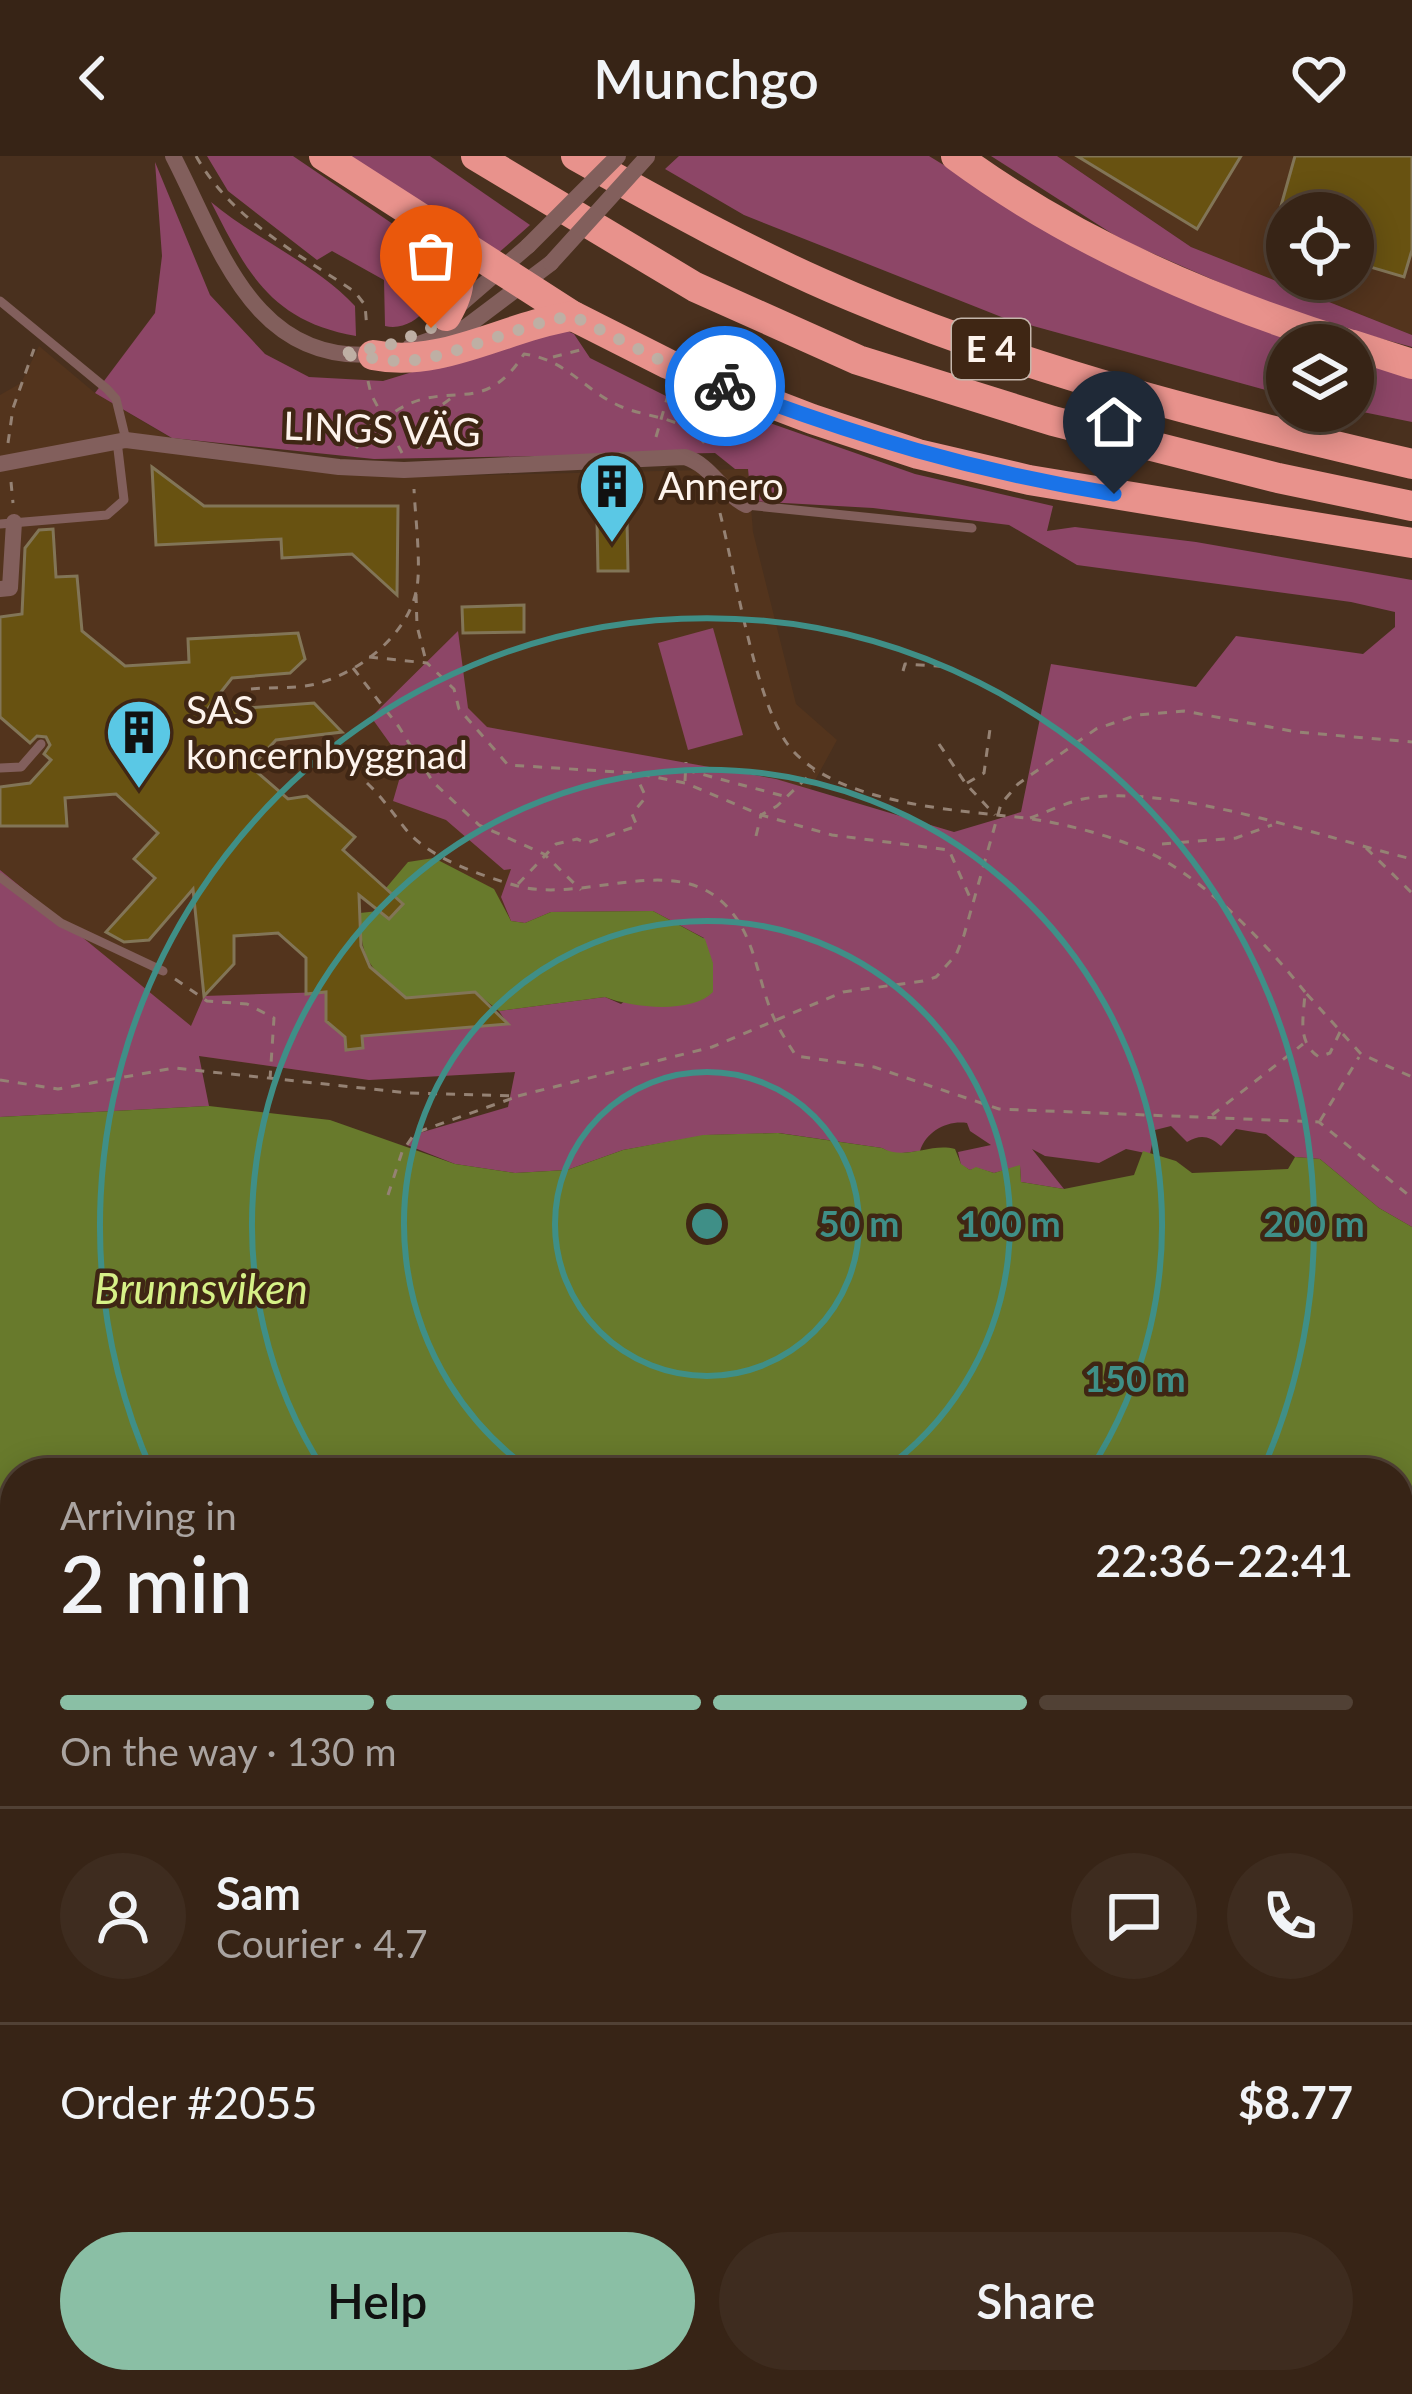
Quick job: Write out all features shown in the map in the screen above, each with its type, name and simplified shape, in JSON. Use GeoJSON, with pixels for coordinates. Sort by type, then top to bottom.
{"type":"FeatureCollection","features":[{"type":"Feature","properties":{"kind":"highway"},"geometry":{"type":"LineString","coordinates":[[324,156],[573,316],[668,364],[812,419],[918,454],[1029,481],[1412,543]]}},
{"type":"Feature","properties":{"kind":"highway","name":"E 4"},"geometry":{"type":"LineString","coordinates":[[476,156],[694,287],[858,360],[1053,421],[1278,478],[1412,506]]}},
{"type":"Feature","properties":{"kind":"highway","name":"E 4"},"geometry":{"type":"LineString","coordinates":[[576,156],[720,237],[855,298],[1065,373],[1202,414],[1412,461]]}},
{"type":"Feature","properties":{"kind":"highway"},"geometry":{"type":"LineString","coordinates":[[956,156],[1078,234],[1194,290],[1292,324]]}},
{"type":"Feature","properties":{"kind":"highway"},"geometry":{"type":"LineString","coordinates":[[425,224],[455,255],[460,271],[460,286],[446,316]]}},
{"type":"Feature","properties":{"kind":"highway"},"geometry":{"type":"LineString","coordinates":[[369,355],[404,362],[442,355],[573,316]]}},
{"type":"Feature","properties":{"kind":"highway"},"geometry":{"type":"LineString","coordinates":[[1374,352],[1412,364]]}},
{"type":"Feature","properties":{"kind":"street"},"geometry":{"type":"LineString","coordinates":[[173,156],[222,255],[253,305],[280,332],[310,346],[369,355],[400,351],[466,327],[511,278],[528,246],[618,156]]}},
{"type":"Feature","properties":{"kind":"street"},"geometry":{"type":"LineString","coordinates":[[339,354],[387,346],[431,328],[511,278],[550,262],[647,157]]}},
{"type":"Feature","properties":{"kind":"street","name":"LINGS VÄG"},"geometry":{"type":"LineString","coordinates":[[4,463],[122,441],[339,467],[685,458],[701,462],[729,496],[746,505]]}},
{"type":"Feature","properties":{"kind":"street"},"geometry":{"type":"LineString","coordinates":[[0,590],[10,588],[7,523]]}},
{"type":"Feature","properties":{"kind":"lane"},"geometry":{"type":"LineString","coordinates":[[0,301],[116,398],[124,500],[106,514],[7,523]]}},
{"type":"Feature","properties":{"kind":"lane"},"geometry":{"type":"LineString","coordinates":[[746,505],[972,528]]}},
{"type":"Feature","properties":{"kind":"lane"},"geometry":{"type":"LineString","coordinates":[[0,768],[21,766],[41,744]]}},
{"type":"Feature","properties":{"kind":"lane"},"geometry":{"type":"LineString","coordinates":[[0,878],[61,923],[163,970]]}},
{"type":"Feature","properties":{"kind":"path"},"geometry":{"type":"LineString","coordinates":[[196,156],[214,188],[236,208],[356,292],[365,304],[369,355],[384,421],[404,465],[404,485],[414,486],[417,626],[427,663],[454,688],[459,709],[508,764],[634,773],[685,783],[761,815],[832,835],[950,850],[973,903]]}},
{"type":"Feature","properties":{"kind":"path"},"geometry":{"type":"LineString","coordinates":[[7,523],[4,463],[8,437],[40,334]]}},
{"type":"Feature","properties":{"kind":"path"},"geometry":{"type":"LineString","coordinates":[[339,467],[401,408],[489,392],[510,376],[524,354],[550,358],[597,346]]}},
{"type":"Feature","properties":{"kind":"path"},"geometry":{"type":"LineString","coordinates":[[550,358],[623,407],[687,426],[705,441],[763,689],[786,742],[815,770],[837,782],[906,801],[1028,818],[1124,843],[1164,860],[1269,947],[1361,1054],[1412,1077]]}},
{"type":"Feature","properties":{"kind":"path"},"geometry":{"type":"LineString","coordinates":[[637,460],[658,434],[668,395]]}},
{"type":"Feature","properties":{"kind":"path"},"geometry":{"type":"LineString","coordinates":[[404,465],[415,460],[427,416],[456,396]]}},
{"type":"Feature","properties":{"kind":"path"},"geometry":{"type":"LineString","coordinates":[[250,689],[313,685],[352,668],[395,634],[416,592]]}},
{"type":"Feature","properties":{"kind":"path"},"geometry":{"type":"LineString","coordinates":[[370,657],[427,663]]}},
{"type":"Feature","properties":{"kind":"path"},"geometry":{"type":"LineString","coordinates":[[903,671],[904,664],[951,667]]}},
{"type":"Feature","properties":{"kind":"path"},"geometry":{"type":"LineString","coordinates":[[352,668],[399,727],[433,782],[479,825],[544,854],[583,891]]}},
{"type":"Feature","properties":{"kind":"path"},"geometry":{"type":"LineString","coordinates":[[388,1195],[402,1152],[415,1132],[518,1096],[712,1047],[843,992],[936,976],[956,955],[1001,804],[1018,784],[1096,729],[1137,715],[1184,711],[1297,732],[1412,742]]}},
{"type":"Feature","properties":{"kind":"path"},"geometry":{"type":"LineString","coordinates":[[966,784],[984,773],[990,729],[995,724]]}},
{"type":"Feature","properties":{"kind":"path"},"geometry":{"type":"LineString","coordinates":[[939,744],[966,784],[997,817]]}},
{"type":"Feature","properties":{"kind":"path"},"geometry":{"type":"LineString","coordinates":[[685,783],[686,761]]}},
{"type":"Feature","properties":{"kind":"path"},"geometry":{"type":"LineString","coordinates":[[686,770],[787,797]]}},
{"type":"Feature","properties":{"kind":"path"},"geometry":{"type":"LineString","coordinates":[[757,836],[761,815],[815,770]]}},
{"type":"Feature","properties":{"kind":"path"},"geometry":{"type":"LineString","coordinates":[[516,886],[556,844],[577,839],[587,843],[638,826],[632,814],[646,797],[634,773]]}},
{"type":"Feature","properties":{"kind":"path"},"geometry":{"type":"LineString","coordinates":[[367,783],[434,853],[516,886],[583,891],[641,880],[670,881],[698,886],[719,899],[739,920],[774,1019],[796,1056],[874,1066],[999,1109],[1319,1122],[1412,1198]]}},
{"type":"Feature","properties":{"kind":"path"},"geometry":{"type":"LineString","coordinates":[[1028,818],[1084,799],[1148,798],[1412,859]]}},
{"type":"Feature","properties":{"kind":"path"},"geometry":{"type":"LineString","coordinates":[[1162,844],[1236,838],[1275,824]]}},
{"type":"Feature","properties":{"kind":"path"},"geometry":{"type":"LineString","coordinates":[[1366,848],[1412,893]]}},
{"type":"Feature","properties":{"kind":"path"},"geometry":{"type":"LineString","coordinates":[[163,970],[207,1001],[247,1004],[274,1018],[270,1081]]}},
{"type":"Feature","properties":{"kind":"path"},"geometry":{"type":"LineString","coordinates":[[1305,992],[1305,1043],[1319,1057],[1330,1053],[1340,1032]]}},
{"type":"Feature","properties":{"kind":"path"},"geometry":{"type":"LineString","coordinates":[[1208,1118],[1305,1043]]}},
{"type":"Feature","properties":{"kind":"path"},"geometry":{"type":"LineString","coordinates":[[1319,1122],[1361,1054]]}},
{"type":"Feature","properties":{"kind":"path"},"geometry":{"type":"LineString","coordinates":[[0,1080],[58,1089],[175,1068],[410,1093],[518,1096]]}},
{"type":"Feature","properties":{"kind":"shaded area"},"geometry":{"type":"Polygon","coordinates":[[[207,156],[293,156],[434,252],[444,272],[431,302],[407,324],[385,326],[384,280],[332,251],[317,260],[228,191],[207,156]]]}},
{"type":"Feature","properties":{"kind":"shaded area"},"geometry":{"type":"Polygon","coordinates":[[[345,156],[430,156],[530,225],[496,255],[345,156]]]}},
{"type":"Feature","properties":{"kind":"shaded area"},"geometry":{"type":"Polygon","coordinates":[[[679,156],[929,156],[1097,259],[1266,327],[1266,390],[1004,318],[744,215],[665,169],[679,156]]]}},
{"type":"Feature","properties":{"kind":"shaded area"},"geometry":{"type":"Polygon","coordinates":[[[991,156],[1057,156],[1191,247],[1266,277],[1266,300],[1324,300],[1412,335],[1412,347],[1374,337],[1374,324],[1327,324],[1294,315],[1122,240],[991,156]]]}},
{"type":"Feature","properties":{"kind":"shaded area"},"geometry":{"type":"Polygon","coordinates":[[[1057,156],[1412,156],[1412,335],[1324,300],[1374,300],[1374,192],[1266,192],[1266,277],[1191,247],[1057,156]]]}},
{"type":"Feature","properties":{"kind":"shaded area"},"geometry":{"type":"Polygon","coordinates":[[[155,162],[210,295],[265,354],[309,377],[383,381],[559,327],[574,334],[590,358],[696,411],[716,404],[915,474],[1053,506],[1047,531],[1075,527],[1196,542],[1412,580],[1412,1227],[1379,1208],[1320,1159],[1295,1157],[1266,1134],[1236,1129],[1221,1146],[1205,1137],[1187,1142],[1171,1126],[1155,1130],[1150,1154],[1126,1149],[1099,1163],[1045,1156],[1032,1149],[1064,1189],[1021,1182],[1020,1166],[994,1173],[961,1165],[958,1152],[991,1145],[970,1131],[967,1123],[939,1128],[920,1151],[893,1154],[882,1148],[779,1133],[707,1135],[623,1150],[567,1170],[515,1173],[455,1164],[407,1145],[416,1134],[508,1107],[515,1072],[369,1080],[199,1056],[209,1106],[0,1117],[0,870],[191,1026],[204,996],[326,992],[326,1021],[345,1037],[347,1050],[362,1048],[362,1036],[507,1023],[499,1011],[605,997],[621,1004],[704,938],[653,911],[551,912],[525,923],[511,921],[501,897],[511,869],[504,870],[446,820],[393,801],[404,763],[371,717],[458,631],[468,708],[487,727],[776,779],[954,832],[1021,812],[1051,664],[1196,687],[1236,636],[1363,654],[1395,627],[1395,612],[1351,602],[1077,565],[1009,525],[873,508],[751,501],[748,469],[735,469],[715,453],[374,459],[172,438],[95,393],[155,313],[162,256],[155,162]]]}},
{"type":"Feature","properties":{"kind":"shaded area"},"geometry":{"type":"Polygon","coordinates":[[[211,202],[339,291],[355,306],[356,336],[327,329],[282,306],[250,272],[211,202]]]}},
{"type":"Feature","properties":{"kind":"shaded area"},"geometry":{"type":"Polygon","coordinates":[[[39,346],[95,393],[206,459],[404,477],[748,469],[753,532],[796,704],[837,740],[757,887],[516,1072],[369,1080],[198,1056],[0,881],[0,395],[21,383],[39,346]]]}},
{"type":"Feature","properties":{"kind":"shaded area"},"geometry":{"type":"Polygon","coordinates":[[[1374,365],[1412,377],[1412,422],[1374,414],[1374,365]]]}},
{"type":"Feature","properties":{"kind":"shaded area"},"geometry":{"type":"Polygon","coordinates":[[[713,628],[743,735],[688,750],[658,643],[713,628]]]}},
{"type":"Feature","properties":{"kind":"water"},"geometry":{"type":"Polygon","coordinates":[[[434,858],[494,889],[511,921],[525,923],[551,912],[653,911],[705,939],[713,963],[713,992],[677,1006],[630,1004],[605,997],[499,1011],[475,992],[406,998],[370,963],[360,913],[378,911],[389,919],[386,888],[408,862],[434,858]]]}},
{"type":"Feature","properties":{"kind":"water","name":"Brunnsviken"},"geometry":{"type":"Polygon","coordinates":[[[209,1106],[330,1120],[455,1164],[515,1173],[567,1170],[623,1150],[703,1135],[778,1133],[900,1153],[955,1149],[961,1164],[970,1170],[976,1167],[994,1173],[1020,1165],[1021,1182],[1064,1189],[1134,1175],[1143,1151],[1176,1161],[1192,1173],[1288,1169],[1295,1157],[1320,1159],[1379,1208],[1412,1227],[1412,1458],[0,1458],[0,1117],[209,1106]]]}},
{"type":"Feature","properties":{"kind":"building"},"geometry":{"type":"Polygon","coordinates":[[[1077,156],[1241,156],[1197,229],[1077,156]]]}},
{"type":"Feature","properties":{"kind":"building"},"geometry":{"type":"Polygon","coordinates":[[[1295,156],[1412,156],[1412,250],[1404,277],[1374,268],[1374,192],[1285,192],[1295,156]]]}},
{"type":"Feature","properties":{"kind":"building"},"geometry":{"type":"Polygon","coordinates":[[[152,467],[204,506],[398,506],[397,595],[352,554],[282,558],[281,539],[156,545],[152,467]]]}},
{"type":"Feature","properties":{"kind":"building","name":"Annero"},"geometry":{"type":"Polygon","coordinates":[[[597,520],[627,520],[628,571],[598,571],[597,520]]]}},
{"type":"Feature","properties":{"kind":"building","name":"SAS koncernbyggnad"},"geometry":{"type":"Polygon","coordinates":[[[53,529],[56,577],[77,576],[82,631],[125,666],[189,662],[188,639],[298,633],[305,659],[290,673],[232,678],[206,711],[314,703],[342,732],[276,740],[251,767],[288,799],[307,796],[355,837],[343,850],[403,904],[389,919],[359,895],[361,946],[370,967],[406,998],[475,992],[508,1024],[362,1036],[363,1048],[346,1050],[345,1037],[326,1021],[326,992],[306,994],[306,958],[278,933],[234,936],[234,964],[204,996],[193,889],[149,940],[124,942],[106,932],[155,878],[134,859],[158,833],[116,794],[65,798],[67,826],[0,826],[0,787],[30,783],[51,760],[44,754],[50,745],[46,737],[37,736],[30,743],[0,717],[0,617],[22,614],[25,548],[39,530],[53,529]]]}},
{"type":"Feature","properties":{"kind":"building"},"geometry":{"type":"Polygon","coordinates":[[[524,605],[524,632],[463,633],[462,607],[524,605]]]}},
{"type":"Feature","properties":{"kind":"way so far"},"geometry":{"type":"LineString","coordinates":[[431,328],[387,346],[339,354],[404,362],[573,316],[668,364],[725,386]]}},
{"type":"Feature","properties":{"kind":"place","name":"Annero"},"geometry":{"type":"Point","coordinates":[612,545]}},
{"type":"Feature","properties":{"kind":"place","name":"SAS koncernbyggnad"},"geometry":{"type":"Point","coordinates":[139,791]}},
{"type":"Feature","properties":{"kind":"route"},"geometry":{"type":"LineString","coordinates":[[725,386],[918,454],[1029,481],[1114,494]]}}]}
